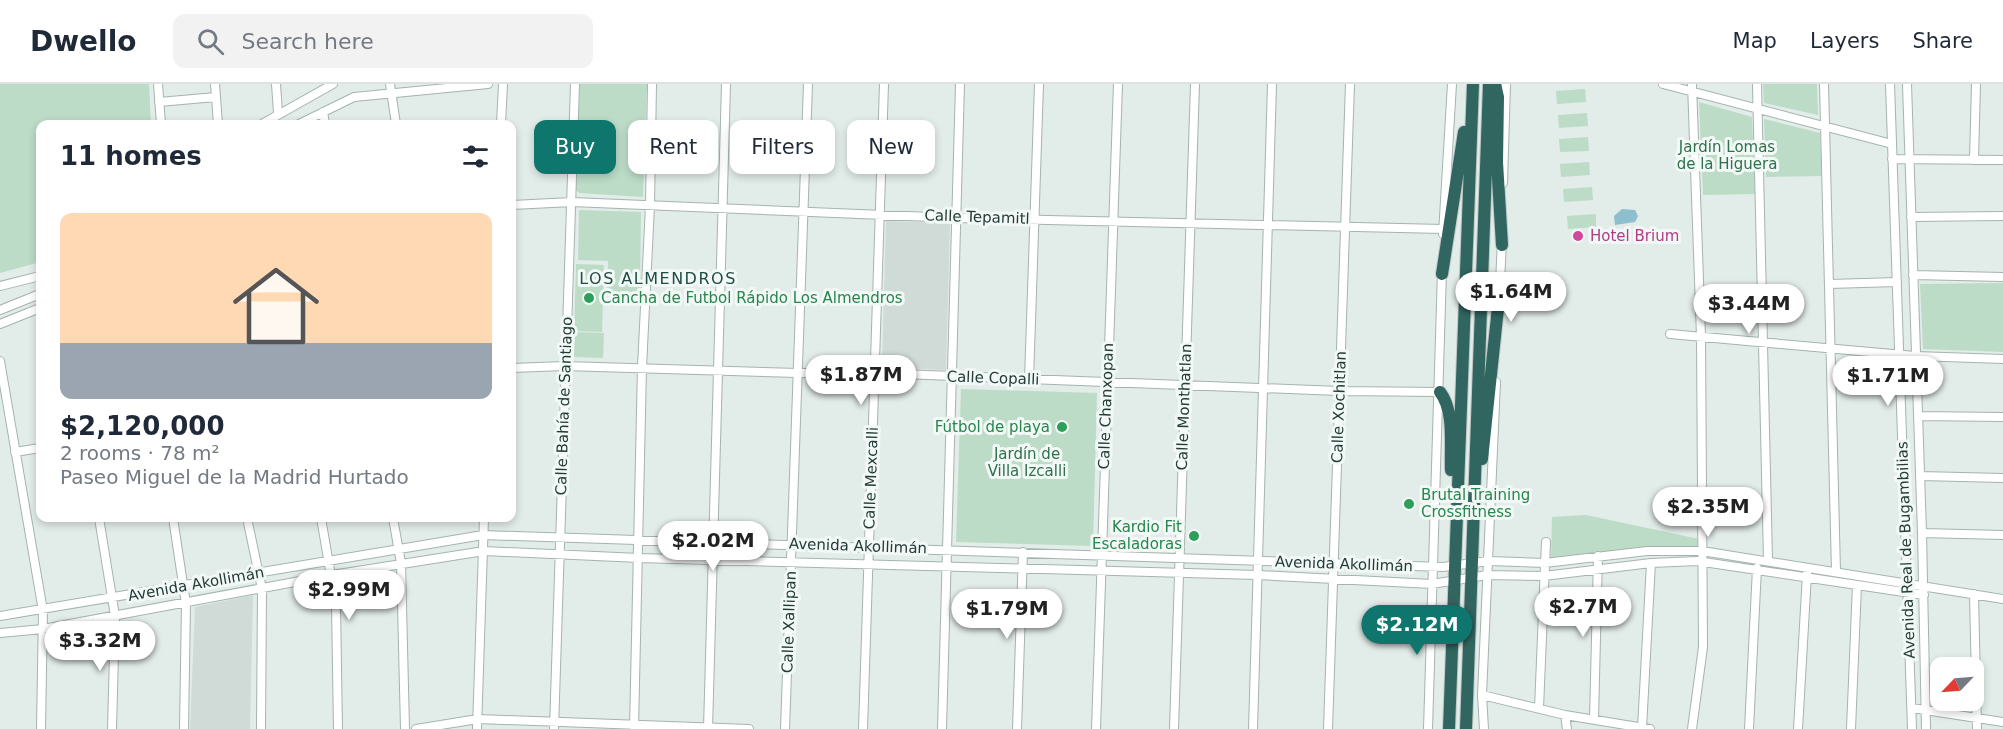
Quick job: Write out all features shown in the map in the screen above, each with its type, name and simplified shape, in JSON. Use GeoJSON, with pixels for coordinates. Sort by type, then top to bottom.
{"type":"FeatureCollection","features":[{"type":"Feature","properties":{"kind":"highway"},"geometry":{"type":"LineString","coordinates":[[1442,274],[1472,84]]}},
{"type":"Feature","properties":{"kind":"highway"},"geometry":{"type":"LineString","coordinates":[[1449,729],[1472,84]]}},
{"type":"Feature","properties":{"kind":"highway"},"geometry":{"type":"LineString","coordinates":[[1466,729],[1469,579],[1489,84]]}},
{"type":"Feature","properties":{"kind":"highway"},"geometry":{"type":"LineString","coordinates":[[1496,84],[1502,245]]}},
{"type":"Feature","properties":{"kind":"highway"},"geometry":{"type":"LineString","coordinates":[[1473,513],[1480,482],[1499,298]]}},
{"type":"Feature","properties":{"kind":"highway"},"geometry":{"type":"LineString","coordinates":[[1440,392],[1446,400],[1448,410],[1452,498],[1457,514]]}},
{"type":"Feature","properties":{"kind":"highway"},"geometry":{"type":"LineString","coordinates":[[1442,729],[1450,673]]}},
{"type":"Feature","properties":{"kind":"street"},"geometry":{"type":"LineString","coordinates":[[158,84],[161,120]]}},
{"type":"Feature","properties":{"kind":"street"},"geometry":{"type":"LineString","coordinates":[[215,84],[218,120]]}},
{"type":"Feature","properties":{"kind":"street"},"geometry":{"type":"LineString","coordinates":[[276,84],[278,113]]}},
{"type":"Feature","properties":{"kind":"street"},"geometry":{"type":"LineString","coordinates":[[268,120],[333,84]]}},
{"type":"Feature","properties":{"kind":"street"},"geometry":{"type":"LineString","coordinates":[[307,120],[354,97],[390,88],[488,84]]}},
{"type":"Feature","properties":{"kind":"street"},"geometry":{"type":"LineString","coordinates":[[501,120],[503,84]]}},
{"type":"Feature","properties":{"kind":"street","name":"Calle Bahía de Santiago"},"geometry":{"type":"LineString","coordinates":[[554,725],[575,84]]}},
{"type":"Feature","properties":{"kind":"street"},"geometry":{"type":"LineString","coordinates":[[634,727],[640,541],[642,368],[650,206],[652,84]]}},
{"type":"Feature","properties":{"kind":"street"},"geometry":{"type":"LineString","coordinates":[[708,728],[726,84]]}},
{"type":"Feature","properties":{"kind":"street","name":"Calle Xallipan"},"geometry":{"type":"LineString","coordinates":[[786,729],[808,84]]}},
{"type":"Feature","properties":{"kind":"street","name":"Calle Mexcalli"},"geometry":{"type":"LineString","coordinates":[[863,729],[884,84]]}},
{"type":"Feature","properties":{"kind":"street"},"geometry":{"type":"LineString","coordinates":[[942,729],[960,84]]}},
{"type":"Feature","properties":{"kind":"street"},"geometry":{"type":"LineString","coordinates":[[1029,380],[1039,84]]}},
{"type":"Feature","properties":{"kind":"street","name":"Calle Chanxopan"},"geometry":{"type":"LineString","coordinates":[[1096,729],[1106,382],[1118,84]]}},
{"type":"Feature","properties":{"kind":"street","name":"Calle Monthatlan"},"geometry":{"type":"LineString","coordinates":[[1174,729],[1195,84]]}},
{"type":"Feature","properties":{"kind":"street"},"geometry":{"type":"LineString","coordinates":[[1253,729],[1272,84]]}},
{"type":"Feature","properties":{"kind":"street","name":"Calle Xochitlan"},"geometry":{"type":"LineString","coordinates":[[1328,729],[1350,84]]}},
{"type":"Feature","properties":{"kind":"street"},"geometry":{"type":"LineString","coordinates":[[1428,729],[1440,392],[1443,229],[1452,84]]}},
{"type":"Feature","properties":{"kind":"street"},"geometry":{"type":"LineString","coordinates":[[1484,729],[1482,695],[1502,245],[1506,84]]}},
{"type":"Feature","properties":{"kind":"street"},"geometry":{"type":"LineString","coordinates":[[1663,84],[1692,88],[1758,109],[1892,144]]}},
{"type":"Feature","properties":{"kind":"street"},"geometry":{"type":"LineString","coordinates":[[1757,84],[1768,560]]}},
{"type":"Feature","properties":{"kind":"street"},"geometry":{"type":"LineString","coordinates":[[1824,84],[1836,572]]}},
{"type":"Feature","properties":{"kind":"street","name":"Avenida Real de Bugambilias"},"geometry":{"type":"LineString","coordinates":[[1890,84],[1912,729]]}},
{"type":"Feature","properties":{"kind":"street","name":"Avenida Real de Bugambilias"},"geometry":{"type":"LineString","coordinates":[[1907,84],[1924,591],[1926,729]]}},
{"type":"Feature","properties":{"kind":"street"},"geometry":{"type":"LineString","coordinates":[[1974,160],[1976,84]]}},
{"type":"Feature","properties":{"kind":"street"},"geometry":{"type":"LineString","coordinates":[[390,88],[395,120]]}},
{"type":"Feature","properties":{"kind":"street"},"geometry":{"type":"LineString","coordinates":[[1692,88],[1701,336],[1703,647],[1692,729]]}},
{"type":"Feature","properties":{"kind":"street"},"geometry":{"type":"LineString","coordinates":[[159,102],[216,97]]}},
{"type":"Feature","properties":{"kind":"street"},"geometry":{"type":"LineString","coordinates":[[323,112],[324,120]]}},
{"type":"Feature","properties":{"kind":"street"},"geometry":{"type":"LineString","coordinates":[[1892,159],[2003,160]]}},
{"type":"Feature","properties":{"kind":"street","name":"Calle Tepamitl"},"geometry":{"type":"LineString","coordinates":[[516,205],[572,202],[956,218],[1443,229]]}},
{"type":"Feature","properties":{"kind":"street"},"geometry":{"type":"LineString","coordinates":[[1911,217],[2003,216]]}},
{"type":"Feature","properties":{"kind":"street"},"geometry":{"type":"LineString","coordinates":[[1913,274],[2003,277]]}},
{"type":"Feature","properties":{"kind":"street"},"geometry":{"type":"LineString","coordinates":[[0,286],[36,277]]}},
{"type":"Feature","properties":{"kind":"street"},"geometry":{"type":"LineString","coordinates":[[1829,284],[1897,282]]}},
{"type":"Feature","properties":{"kind":"street"},"geometry":{"type":"LineString","coordinates":[[0,310],[36,296]]}},
{"type":"Feature","properties":{"kind":"street"},"geometry":{"type":"LineString","coordinates":[[0,324],[36,310]]}},
{"type":"Feature","properties":{"kind":"street"},"geometry":{"type":"LineString","coordinates":[[1670,334],[1916,356],[2003,359]]}},
{"type":"Feature","properties":{"kind":"street"},"geometry":{"type":"LineString","coordinates":[[0,361],[43,611],[41,729]]}},
{"type":"Feature","properties":{"kind":"street","name":"Calle Copalli"},"geometry":{"type":"LineString","coordinates":[[516,368],[564,366],[798,374],[875,373],[1339,391],[1440,392]]}},
{"type":"Feature","properties":{"kind":"street"},"geometry":{"type":"LineString","coordinates":[[1918,416],[2003,417]]}},
{"type":"Feature","properties":{"kind":"street"},"geometry":{"type":"LineString","coordinates":[[15,452],[36,449]]}},
{"type":"Feature","properties":{"kind":"street"},"geometry":{"type":"LineString","coordinates":[[1920,476],[2003,478]]}},
{"type":"Feature","properties":{"kind":"street"},"geometry":{"type":"LineString","coordinates":[[100,522],[115,616],[112,729]]}},
{"type":"Feature","properties":{"kind":"street"},"geometry":{"type":"LineString","coordinates":[[174,522],[186,604],[184,729]]}},
{"type":"Feature","properties":{"kind":"street"},"geometry":{"type":"LineString","coordinates":[[248,522],[262,589],[261,729]]}},
{"type":"Feature","properties":{"kind":"street"},"geometry":{"type":"LineString","coordinates":[[322,522],[336,605],[338,729]]}},
{"type":"Feature","properties":{"kind":"street"},"geometry":{"type":"LineString","coordinates":[[394,522],[402,563],[405,729]]}},
{"type":"Feature","properties":{"kind":"street"},"geometry":{"type":"LineString","coordinates":[[477,729],[484,522]]}},
{"type":"Feature","properties":{"kind":"street"},"geometry":{"type":"LineString","coordinates":[[1922,533],[2003,535]]}},
{"type":"Feature","properties":{"kind":"street","name":"Avenida Akollimán"},"geometry":{"type":"LineString","coordinates":[[0,616],[43,611],[483,535],[869,546],[1433,567],[1453,567],[1488,561],[1545,563],[1647,551],[1702,550],[1836,572],[1908,590]]}},
{"type":"Feature","properties":{"kind":"street"},"geometry":{"type":"LineString","coordinates":[[1539,708],[1546,542]]}},
{"type":"Feature","properties":{"kind":"street","name":"Avenida Akollimán"},"geometry":{"type":"LineString","coordinates":[[0,633],[43,629],[332,575],[484,551],[639,558],[791,560],[947,567],[1258,574],[1432,584],[1487,575],[1544,576],[1651,563],[1702,562],[1757,568],[1857,585],[1908,590]]}},
{"type":"Feature","properties":{"kind":"street"},"geometry":{"type":"LineString","coordinates":[[1017,729],[1023,552]]}},
{"type":"Feature","properties":{"kind":"street"},"geometry":{"type":"LineString","coordinates":[[1593,719],[1598,556]]}},
{"type":"Feature","properties":{"kind":"street"},"geometry":{"type":"LineString","coordinates":[[1482,695],[1566,715],[1626,727],[1646,728],[1651,563]]}},
{"type":"Feature","properties":{"kind":"street"},"geometry":{"type":"LineString","coordinates":[[1798,729],[1807,567]]}},
{"type":"Feature","properties":{"kind":"street"},"geometry":{"type":"LineString","coordinates":[[1749,729],[1757,568]]}},
{"type":"Feature","properties":{"kind":"street"},"geometry":{"type":"LineString","coordinates":[[1851,729],[1857,585]]}},
{"type":"Feature","properties":{"kind":"street"},"geometry":{"type":"LineString","coordinates":[[1908,590],[1974,594],[2003,599]]}},
{"type":"Feature","properties":{"kind":"street"},"geometry":{"type":"LineString","coordinates":[[1974,594],[1977,729]]}},
{"type":"Feature","properties":{"kind":"street"},"geometry":{"type":"LineString","coordinates":[[1912,708],[2003,722]]}},
{"type":"Feature","properties":{"kind":"street"},"geometry":{"type":"LineString","coordinates":[[1566,715],[1567,729]]}},
{"type":"Feature","properties":{"kind":"street"},"geometry":{"type":"LineString","coordinates":[[416,729],[478,719],[554,725],[749,729]]}},
{"type":"Feature","properties":{"kind":"shaded area"},"geometry":{"type":"Polygon","coordinates":[[[886,221],[950,223],[946,370],[882,367],[886,221]]]}},
{"type":"Feature","properties":{"kind":"shaded area"},"geometry":{"type":"Polygon","coordinates":[[[253,595],[250,729],[190,729],[195,607],[253,595]]]}},
{"type":"Feature","properties":{"kind":"green space"},"geometry":{"type":"Polygon","coordinates":[[[0,84],[149,84],[151,120],[36,120],[36,263],[0,273],[0,84]]]}},
{"type":"Feature","properties":{"kind":"green space"},"geometry":{"type":"Polygon","coordinates":[[[580,84],[647,84],[646,120],[628,120],[628,174],[644,174],[643,197],[579,193],[575,189],[576,174],[616,174],[616,120],[578,120],[580,84]]]}},
{"type":"Feature","properties":{"kind":"green space"},"geometry":{"type":"Polygon","coordinates":[[[1763,84],[1817,84],[1818,115],[1764,103],[1763,84]]]}},
{"type":"Feature","properties":{"kind":"green space"},"geometry":{"type":"Polygon","coordinates":[[[1585,89],[1586,102],[1557,104],[1556,91],[1585,89]]]}},
{"type":"Feature","properties":{"kind":"green space","name":"Jardín Lomas de la Higuera"},"geometry":{"type":"Polygon","coordinates":[[[1699,102],[1752,117],[1755,194],[1703,195],[1699,102]]]}},
{"type":"Feature","properties":{"kind":"green space"},"geometry":{"type":"Polygon","coordinates":[[[1587,113],[1588,126],[1559,128],[1558,115],[1587,113]]]}},
{"type":"Feature","properties":{"kind":"green space"},"geometry":{"type":"Polygon","coordinates":[[[1764,119],[1820,133],[1822,176],[1766,177],[1764,119]]]}},
{"type":"Feature","properties":{"kind":"green space"},"geometry":{"type":"Polygon","coordinates":[[[1588,137],[1589,151],[1560,152],[1559,139],[1588,137]]]}},
{"type":"Feature","properties":{"kind":"green space"},"geometry":{"type":"Polygon","coordinates":[[[1589,162],[1590,175],[1561,177],[1560,164],[1589,162]]]}},
{"type":"Feature","properties":{"kind":"green space"},"geometry":{"type":"Polygon","coordinates":[[[1592,187],[1593,200],[1564,202],[1563,189],[1592,187]]]}},
{"type":"Feature","properties":{"kind":"green space"},"geometry":{"type":"Polygon","coordinates":[[[579,210],[641,212],[640,292],[607,292],[608,261],[578,260],[579,210]]]}},
{"type":"Feature","properties":{"kind":"green space"},"geometry":{"type":"Polygon","coordinates":[[[1596,214],[1596,227],[1568,229],[1567,216],[1596,214]]]}},
{"type":"Feature","properties":{"kind":"green space","name":"Cancha de Futbol Rápido Los Almendros"},"geometry":{"type":"Polygon","coordinates":[[[576,264],[604,265],[602,332],[574,331],[576,264]]]}},
{"type":"Feature","properties":{"kind":"green space"},"geometry":{"type":"Polygon","coordinates":[[[2003,283],[2003,352],[1923,349],[1920,284],[2003,283]]]}},
{"type":"Feature","properties":{"kind":"green space"},"geometry":{"type":"Polygon","coordinates":[[[575,332],[604,333],[603,358],[574,357],[575,332]]]}},
{"type":"Feature","properties":{"kind":"green space","name":"Jardín de Villa Izcalli"},"geometry":{"type":"Polygon","coordinates":[[[961,389],[1097,393],[1093,546],[956,542],[961,389]]]}},
{"type":"Feature","properties":{"kind":"green space"},"geometry":{"type":"Polygon","coordinates":[[[1586,515],[1699,539],[1699,546],[1648,547],[1551,559],[1552,517],[1586,515]]]}},
{"type":"Feature","properties":{"kind":"water"},"geometry":{"type":"Polygon","coordinates":[[[1622,209],[1635,210],[1638,216],[1635,222],[1615,225],[1614,216],[1622,209]]]}},
{"type":"Feature","properties":{"kind":"place","name":"Hotel Brium"},"geometry":{"type":"Point","coordinates":[1578,236]}},
{"type":"Feature","properties":{"kind":"place","name":"Cancha de Futbol Rápido Los Almendros"},"geometry":{"type":"Point","coordinates":[589,298]}},
{"type":"Feature","properties":{"kind":"place","name":"Fútbol de playa"},"geometry":{"type":"Point","coordinates":[1062,427]}},
{"type":"Feature","properties":{"kind":"place","name":"Brutal Training Crossfitness"},"geometry":{"type":"Point","coordinates":[1409,504]}},
{"type":"Feature","properties":{"kind":"place","name":"Kardio Fit Escaladoras"},"geometry":{"type":"Point","coordinates":[1194,536]}},
{"type":"Feature","properties":{"kind":"district","name":"LOS ALMENDROS"},"geometry":{"type":"Point","coordinates":[658,278]}}]}
